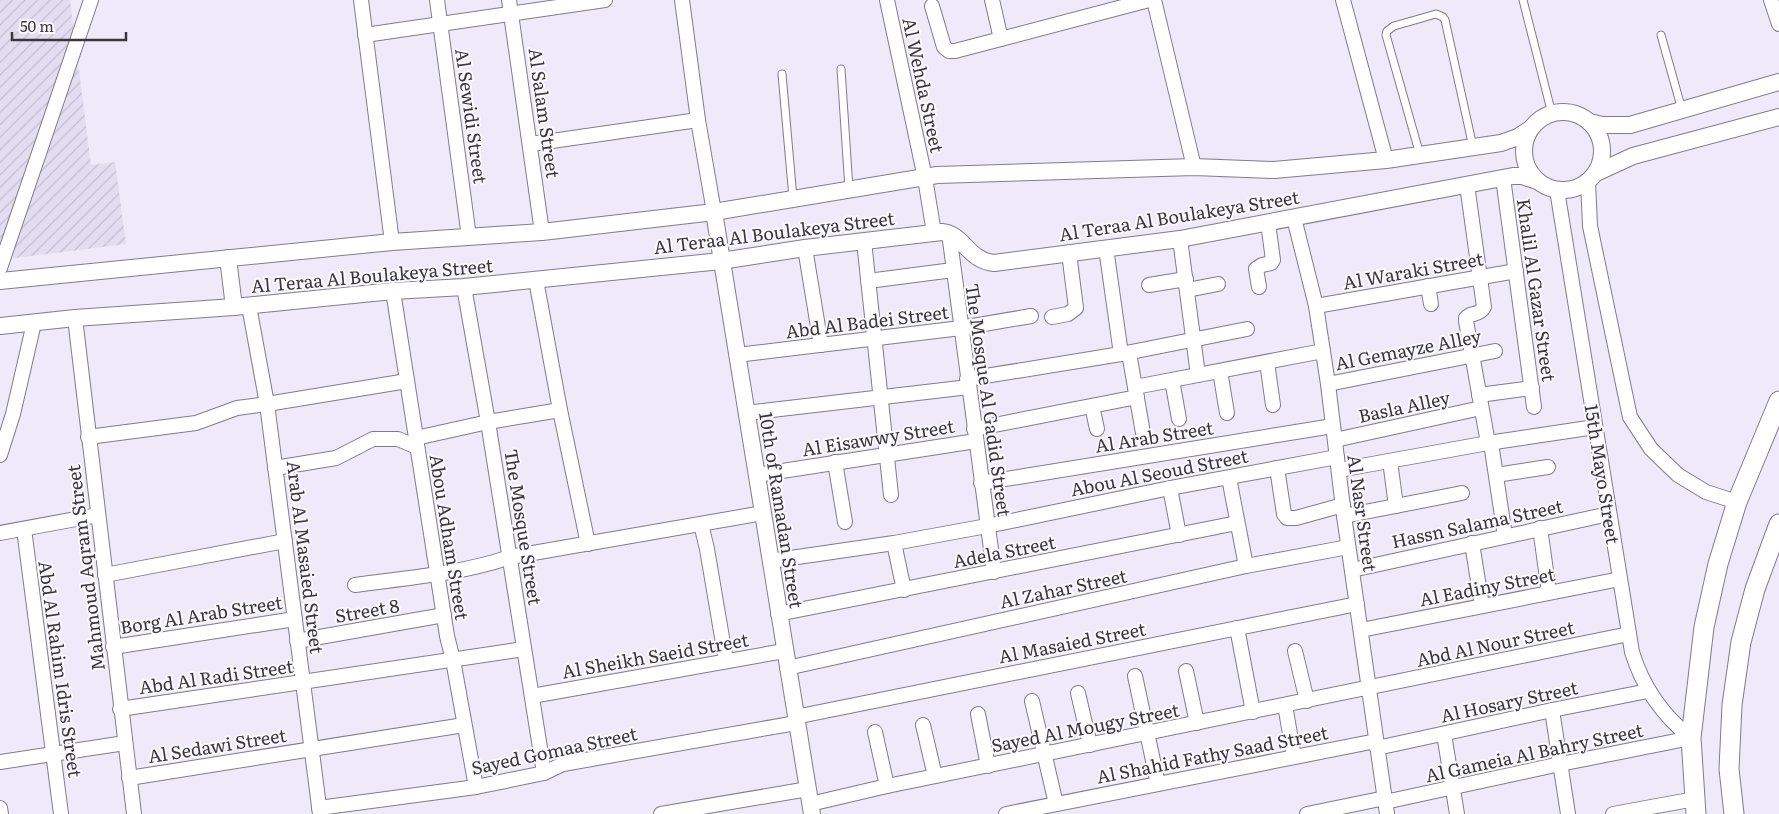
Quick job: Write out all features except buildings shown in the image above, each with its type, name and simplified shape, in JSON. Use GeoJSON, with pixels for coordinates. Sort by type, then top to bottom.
{"type":"FeatureCollection","features":[{"type":"Feature","properties":{"kind":"main road"},"geometry":{"type":"LineString","coordinates":[[1695,806],[1691,738],[1704,627],[1718,564],[1737,502],[1779,401]]}},
{"type":"Feature","properties":{"kind":"main road"},"geometry":{"type":"LineString","coordinates":[[1734,814],[1729,769],[1732,705],[1741,642],[1755,589],[1779,524]]}},
{"type":"Feature","properties":{"kind":"street"},"geometry":{"type":"LineString","coordinates":[[0,268],[91,0]]}},
{"type":"Feature","properties":{"kind":"street"},"geometry":{"type":"LineString","coordinates":[[361,0],[392,242]]}},
{"type":"Feature","properties":{"kind":"street","name":"Al Sewidi Street"},"geometry":{"type":"LineString","coordinates":[[437,0],[469,237]]}},
{"type":"Feature","properties":{"kind":"street"},"geometry":{"type":"LineString","coordinates":[[366,35],[440,24],[511,7],[605,0]]}},
{"type":"Feature","properties":{"kind":"street"},"geometry":{"type":"LineString","coordinates":[[682,0],[698,120],[714,212]]}},
{"type":"Feature","properties":{"kind":"street","name":"Al Wehda Street"},"geometry":{"type":"LineString","coordinates":[[887,0],[925,178],[942,233]]}},
{"type":"Feature","properties":{"kind":"street"},"geometry":{"type":"LineString","coordinates":[[992,0],[1001,39]]}},
{"type":"Feature","properties":{"kind":"street"},"geometry":{"type":"LineString","coordinates":[[932,6],[944,48],[949,51],[955,51],[1150,0]]}},
{"type":"Feature","properties":{"kind":"street"},"geometry":{"type":"LineString","coordinates":[[1154,0],[1194,167]]}},
{"type":"Feature","properties":{"kind":"street"},"geometry":{"type":"LineString","coordinates":[[1343,0],[1386,160]]}},
{"type":"Feature","properties":{"kind":"street"},"geometry":{"type":"LineString","coordinates":[[1771,0],[1779,24]]}},
{"type":"Feature","properties":{"kind":"street","name":"Al Salam Street"},"geometry":{"type":"LineString","coordinates":[[511,7],[542,232]]}},
{"type":"Feature","properties":{"kind":"street"},"geometry":{"type":"LineString","coordinates":[[1779,82],[1682,111],[1630,124],[1603,125],[1589,122],[1572,113],[1552,114],[1536,123],[1530,130],[1525,142],[1524,156],[1528,170],[1537,181],[1546,187],[1557,190],[1574,189],[1592,177],[1633,156],[1779,117]]}},
{"type":"Feature","properties":{"kind":"street"},"geometry":{"type":"LineString","coordinates":[[530,144],[698,120]]}},
{"type":"Feature","properties":{"kind":"street"},"geometry":{"type":"LineString","coordinates":[[1589,122],[1598,133],[1602,146],[1601,160],[1592,177]]}},
{"type":"Feature","properties":{"kind":"street","name":"Al Teraa Al Boulakeya Street"},"geometry":{"type":"LineString","coordinates":[[0,281],[392,242],[542,232],[714,212],[937,176],[1194,167],[1274,170],[1386,160],[1510,140],[1530,130]]}},
{"type":"Feature","properties":{"kind":"street","name":"Al Teraa Al Boulakeya Street"},"geometry":{"type":"LineString","coordinates":[[0,326],[75,318],[241,307],[393,291],[536,280],[721,261],[805,248],[942,233],[957,238],[970,252],[985,262],[994,263],[1180,239],[1503,178],[1522,176],[1537,181]]}},
{"type":"Feature","properties":{"kind":"street","name":"15th Mayo Street"},"geometry":{"type":"LineString","coordinates":[[1592,177],[1590,226],[1630,417],[1651,449],[1678,475],[1706,492],[1737,502]]}},
{"type":"Feature","properties":{"kind":"street","name":"Khalil Al Gazar Street"},"geometry":{"type":"LineString","coordinates":[[1503,178],[1534,407]]}},
{"type":"Feature","properties":{"kind":"street"},"geometry":{"type":"LineString","coordinates":[[1467,185],[1484,307],[1478,314],[1468,315],[1466,318],[1480,402],[1496,475],[1505,536]]}},
{"type":"Feature","properties":{"kind":"street","name":"15th Mayo Street"},"geometry":{"type":"LineString","coordinates":[[1557,190],[1628,634],[1636,666],[1648,692],[1667,717],[1691,738]]}},
{"type":"Feature","properties":{"kind":"street","name":"10th of Ramadan Street"},"geometry":{"type":"LineString","coordinates":[[714,212],[810,803]]}},
{"type":"Feature","properties":{"kind":"street","name":"Al Nasr Street"},"geometry":{"type":"LineString","coordinates":[[1294,218],[1316,306],[1323,351],[1343,511],[1385,805]]}},
{"type":"Feature","properties":{"kind":"street"},"geometry":{"type":"LineString","coordinates":[[1259,287],[1256,269],[1262,265],[1272,263],[1273,260],[1268,223]]}},
{"type":"Feature","properties":{"kind":"street","name":"The Mosque Al Gadid Street"},"geometry":{"type":"LineString","coordinates":[[942,233],[953,270],[994,572]]}},
{"type":"Feature","properties":{"kind":"street"},"geometry":{"type":"LineString","coordinates":[[1180,239],[1198,375]]}},
{"type":"Feature","properties":{"kind":"street"},"geometry":{"type":"LineString","coordinates":[[864,241],[891,496]]}},
{"type":"Feature","properties":{"kind":"street"},"geometry":{"type":"LineString","coordinates":[[805,248],[820,345]]}},
{"type":"Feature","properties":{"kind":"street"},"geometry":{"type":"LineString","coordinates":[[1106,248],[1125,354],[1136,392],[1143,433]]}},
{"type":"Feature","properties":{"kind":"street"},"geometry":{"type":"LineString","coordinates":[[1052,317],[1073,311],[1076,308],[1077,302],[1069,253]]}},
{"type":"Feature","properties":{"kind":"street"},"geometry":{"type":"LineString","coordinates":[[228,258],[241,307]]}},
{"type":"Feature","properties":{"kind":"street"},"geometry":{"type":"LineString","coordinates":[[868,281],[953,270]]}},
{"type":"Feature","properties":{"kind":"street","name":"Al Waraki Street"},"geometry":{"type":"LineString","coordinates":[[1316,306],[1516,271]]}},
{"type":"Feature","properties":{"kind":"street"},"geometry":{"type":"LineString","coordinates":[[536,280],[560,410],[588,544]]}},
{"type":"Feature","properties":{"kind":"street"},"geometry":{"type":"LineString","coordinates":[[1149,285],[1218,284]]}},
{"type":"Feature","properties":{"kind":"street"},"geometry":{"type":"LineString","coordinates":[[1428,286],[1430,304]]}},
{"type":"Feature","properties":{"kind":"street","name":"The Mosque Street"},"geometry":{"type":"LineString","coordinates":[[464,287],[488,422],[544,773]]}},
{"type":"Feature","properties":{"kind":"street","name":"Abou Adham Street"},"geometry":{"type":"LineString","coordinates":[[393,291],[444,615],[476,787]]}},
{"type":"Feature","properties":{"kind":"street","name":"Arab Al Masaied Street"},"geometry":{"type":"LineString","coordinates":[[241,307],[267,404],[320,811]]}},
{"type":"Feature","properties":{"kind":"street","name":"Abd Al Badei Street"},"geometry":{"type":"LineString","coordinates":[[737,355],[961,328],[1031,316]]}},
{"type":"Feature","properties":{"kind":"street","name":"Mahmoud Aqram Street"},"geometry":{"type":"LineString","coordinates":[[75,318],[124,743],[134,814]]}},
{"type":"Feature","properties":{"kind":"street"},"geometry":{"type":"LineString","coordinates":[[0,455],[13,414],[34,323]]}},
{"type":"Feature","properties":{"kind":"street"},"geometry":{"type":"LineString","coordinates":[[746,413],[880,397],[968,383],[1247,329]]}},
{"type":"Feature","properties":{"kind":"street","name":"Al Gemayze Alley"},"geometry":{"type":"LineString","coordinates":[[1328,384],[1495,350]]}},
{"type":"Feature","properties":{"kind":"street","name":"Al Eisawwy Street"},"geometry":{"type":"LineString","coordinates":[[756,475],[886,454],[975,435],[1092,406],[1172,380],[1323,351]]}},
{"type":"Feature","properties":{"kind":"street"},"geometry":{"type":"LineString","coordinates":[[1267,362],[1273,405]]}},
{"type":"Feature","properties":{"kind":"street"},"geometry":{"type":"LineString","coordinates":[[1220,371],[1227,413]]}},
{"type":"Feature","properties":{"kind":"street"},"geometry":{"type":"LineString","coordinates":[[1172,380],[1179,419]]}},
{"type":"Feature","properties":{"kind":"street"},"geometry":{"type":"LineString","coordinates":[[88,437],[196,423],[237,408],[407,381]]}},
{"type":"Feature","properties":{"kind":"street","name":"Basla Alley"},"geometry":{"type":"LineString","coordinates":[[1334,433],[1480,402],[1532,388]]}},
{"type":"Feature","properties":{"kind":"street"},"geometry":{"type":"LineString","coordinates":[[1092,406],[1097,430]]}},
{"type":"Feature","properties":{"kind":"street"},"geometry":{"type":"LineString","coordinates":[[275,468],[329,460],[343,455],[373,439],[398,439],[417,442],[488,422],[560,410]]}},
{"type":"Feature","properties":{"kind":"street","name":"Abou Al Seoud Street"},"geometry":{"type":"LineString","coordinates":[[770,561],[894,543],[987,526],[1277,468],[1390,461],[1489,443],[1595,427]]}},
{"type":"Feature","properties":{"kind":"street","name":"Al Arab Street"},"geometry":{"type":"LineString","coordinates":[[982,483],[1334,433]]}},
{"type":"Feature","properties":{"kind":"street"},"geometry":{"type":"LineString","coordinates":[[1390,461],[1396,506]]}},
{"type":"Feature","properties":{"kind":"street"},"geometry":{"type":"LineString","coordinates":[[835,462],[845,522]]}},
{"type":"Feature","properties":{"kind":"street"},"geometry":{"type":"LineString","coordinates":[[1496,475],[1548,467]]}},
{"type":"Feature","properties":{"kind":"street"},"geometry":{"type":"LineString","coordinates":[[1277,468],[1284,514],[1287,518],[1396,506],[1462,493]]}},
{"type":"Feature","properties":{"kind":"street"},"geometry":{"type":"LineString","coordinates":[[1229,478],[1246,566]]}},
{"type":"Feature","properties":{"kind":"street"},"geometry":{"type":"LineString","coordinates":[[1170,488],[1179,535]]}},
{"type":"Feature","properties":{"kind":"street"},"geometry":{"type":"LineString","coordinates":[[354,585],[437,573],[495,562],[510,557],[763,513]]}},
{"type":"Feature","properties":{"kind":"street","name":"Hassn Salama Street"},"geometry":{"type":"LineString","coordinates":[[1352,570],[1609,514]]}},
{"type":"Feature","properties":{"kind":"street"},"geometry":{"type":"LineString","coordinates":[[0,533],[98,516]]}},
{"type":"Feature","properties":{"kind":"street","name":"Adela Street"},"geometry":{"type":"LineString","coordinates":[[778,614],[1237,523]]}},
{"type":"Feature","properties":{"kind":"street"},"geometry":{"type":"LineString","coordinates":[[701,524],[709,556],[726,661]]}},
{"type":"Feature","properties":{"kind":"street","name":"Abd Al Rahim Idris Street"},"geometry":{"type":"LineString","coordinates":[[24,528],[61,814]]}},
{"type":"Feature","properties":{"kind":"street"},"geometry":{"type":"LineString","coordinates":[[1540,528],[1549,592]]}},
{"type":"Feature","properties":{"kind":"street"},"geometry":{"type":"LineString","coordinates":[[105,575],[285,541]]}},
{"type":"Feature","properties":{"kind":"street"},"geometry":{"type":"LineString","coordinates":[[894,543],[904,590]]}},
{"type":"Feature","properties":{"kind":"street"},"geometry":{"type":"LineString","coordinates":[[1472,543],[1482,606]]}},
{"type":"Feature","properties":{"kind":"street","name":"Al Zahar Street"},"geometry":{"type":"LineString","coordinates":[[787,668],[1246,566],[1348,547]]}},
{"type":"Feature","properties":{"kind":"street","name":"Al Eadiny Street"},"geometry":{"type":"LineString","coordinates":[[1361,630],[1620,579]]}},
{"type":"Feature","properties":{"kind":"street","name":"Al Masaied Street"},"geometry":{"type":"LineString","coordinates":[[796,720],[1357,604]]}},
{"type":"Feature","properties":{"kind":"street","name":"Street 8"},"geometry":{"type":"LineString","coordinates":[[298,641],[444,615]]}},
{"type":"Feature","properties":{"kind":"street","name":"Borg Al Arab Street"},"geometry":{"type":"LineString","coordinates":[[113,647],[295,619]]}},
{"type":"Feature","properties":{"kind":"street"},"geometry":{"type":"LineString","coordinates":[[1237,628],[1253,712]]}},
{"type":"Feature","properties":{"kind":"street","name":"Abd Al Nour Street"},"geometry":{"type":"LineString","coordinates":[[1369,688],[1628,634]]}},
{"type":"Feature","properties":{"kind":"street","name":"Abd Al Radi Street"},"geometry":{"type":"LineString","coordinates":[[120,709],[524,649]]}},
{"type":"Feature","properties":{"kind":"street","name":"Al Sheikh Saeid Street"},"geometry":{"type":"LineString","coordinates":[[532,696],[784,651]]}},
{"type":"Feature","properties":{"kind":"street"},"geometry":{"type":"LineString","coordinates":[[1295,651],[1307,701]]}},
{"type":"Feature","properties":{"kind":"street"},"geometry":{"type":"LineString","coordinates":[[1186,670],[1196,723]]}},
{"type":"Feature","properties":{"kind":"street"},"geometry":{"type":"LineString","coordinates":[[1135,676],[1158,784]]}},
{"type":"Feature","properties":{"kind":"street","name":"Sayed Al Mougy Street"},"geometry":{"type":"LineString","coordinates":[[661,814],[810,803],[1369,688]]}},
{"type":"Feature","properties":{"kind":"street","name":"Al Hosary Street"},"geometry":{"type":"LineString","coordinates":[[1377,745],[1444,734],[1552,710],[1648,692]]}},
{"type":"Feature","properties":{"kind":"street"},"geometry":{"type":"LineString","coordinates":[[1078,693],[1090,745]]}},
{"type":"Feature","properties":{"kind":"street"},"geometry":{"type":"LineString","coordinates":[[1032,701],[1056,804]]}},
{"type":"Feature","properties":{"kind":"street"},"geometry":{"type":"LineString","coordinates":[[1284,705],[1294,757]]}},
{"type":"Feature","properties":{"kind":"street"},"geometry":{"type":"LineString","coordinates":[[1552,710],[1568,814]]}},
{"type":"Feature","properties":{"kind":"street"},"geometry":{"type":"LineString","coordinates":[[978,714],[988,766]]}},
{"type":"Feature","properties":{"kind":"street","name":"Sayed Gomaa Street"},"geometry":{"type":"LineString","coordinates":[[320,811],[476,787],[544,773],[563,764],[796,720]]}},
{"type":"Feature","properties":{"kind":"street","name":"Al Sedawi Street"},"geometry":{"type":"LineString","coordinates":[[129,778],[464,725]]}},
{"type":"Feature","properties":{"kind":"street"},"geometry":{"type":"LineString","coordinates":[[923,725],[935,776]]}},
{"type":"Feature","properties":{"kind":"street"},"geometry":{"type":"LineString","coordinates":[[875,732],[887,786]]}},
{"type":"Feature","properties":{"kind":"street"},"geometry":{"type":"LineString","coordinates":[[1444,734],[1457,814]]}},
{"type":"Feature","properties":{"kind":"street","name":"Al Gameia Al Bahry Street"},"geometry":{"type":"LineString","coordinates":[[1307,814],[1385,805],[1453,787],[1691,738]]}},
{"type":"Feature","properties":{"kind":"street"},"geometry":{"type":"LineString","coordinates":[[0,762],[124,743]]}},
{"type":"Feature","properties":{"kind":"street","name":"Al Shahid Fathy Saad Street"},"geometry":{"type":"LineString","coordinates":[[1006,814],[1294,757],[1377,745]]}},
{"type":"Feature","properties":{"kind":"street"},"geometry":{"type":"LineString","coordinates":[[1613,814],[1695,806]]}},
{"type":"Feature","properties":{"kind":"street"},"geometry":{"type":"LineString","coordinates":[[0,808],[1,814]]}},
{"type":"Feature","properties":{"kind":"lane"},"geometry":{"type":"LineString","coordinates":[[1523,0],[1552,114]]}},
{"type":"Feature","properties":{"kind":"lane"},"geometry":{"type":"LineString","coordinates":[[1420,155],[1386,35],[1390,28],[1394,26],[1436,14],[1445,20],[1473,147]]}},
{"type":"Feature","properties":{"kind":"lane"},"geometry":{"type":"LineString","coordinates":[[1661,35],[1682,111]]}},
{"type":"Feature","properties":{"kind":"lane"},"geometry":{"type":"LineString","coordinates":[[841,69],[849,190]]}},
{"type":"Feature","properties":{"kind":"lane"},"geometry":{"type":"LineString","coordinates":[[782,74],[793,199]]}},
{"type":"Feature","properties":{"kind":"shaded area"},"geometry":{"type":"Polygon","coordinates":[[[0,0],[70,0],[91,165],[115,162],[126,244],[0,260],[0,0]]]}}]}
